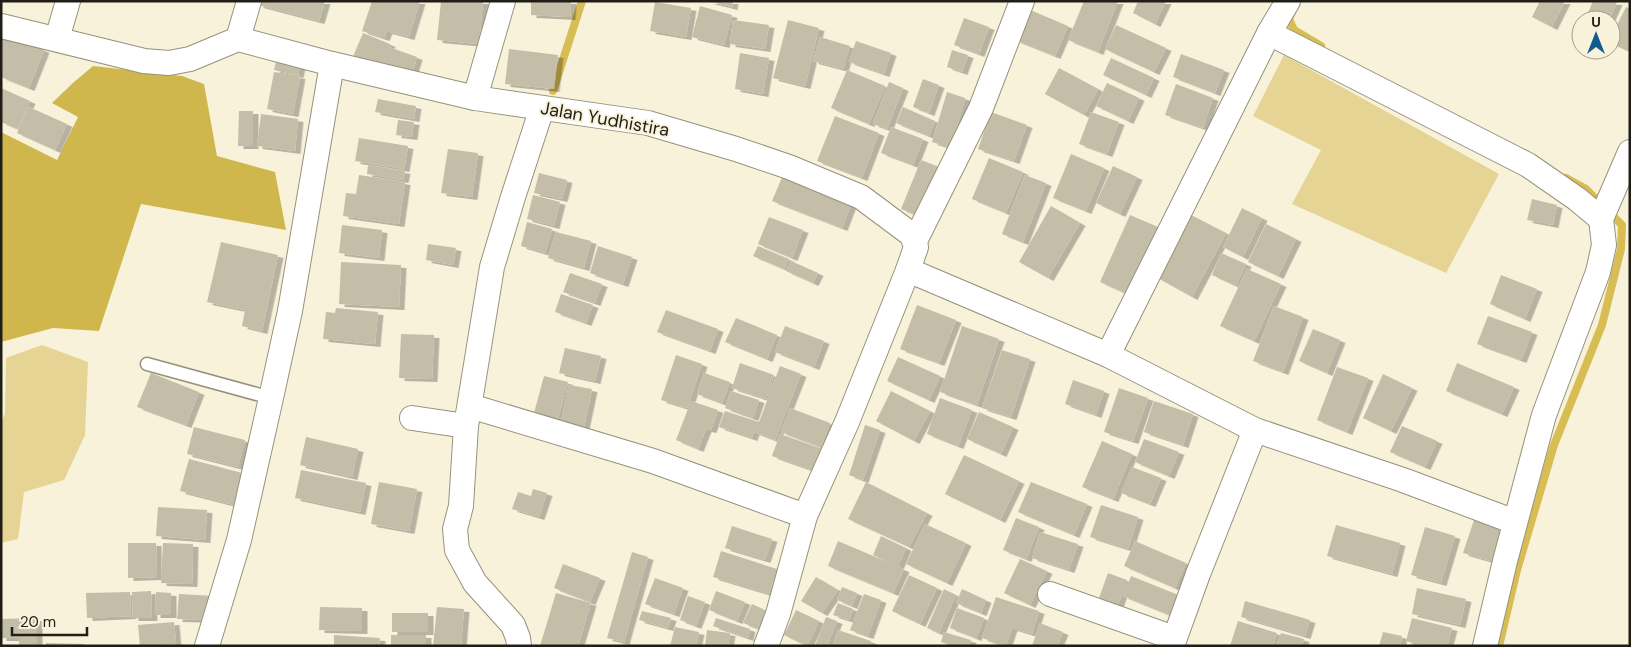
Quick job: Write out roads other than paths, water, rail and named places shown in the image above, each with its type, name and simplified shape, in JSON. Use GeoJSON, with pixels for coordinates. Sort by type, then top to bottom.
{"type":"FeatureCollection","features":[{"type":"Feature","properties":{"kind":"street"},"geometry":{"type":"LineString","coordinates":[[56,39],[68,1]]}},
{"type":"Feature","properties":{"kind":"street"},"geometry":{"type":"LineString","coordinates":[[1,26],[144,61],[168,63],[190,59],[238,39],[249,1]]}},
{"type":"Feature","properties":{"kind":"street"},"geometry":{"type":"LineString","coordinates":[[475,98],[503,1]]}},
{"type":"Feature","properties":{"kind":"street"},"geometry":{"type":"LineString","coordinates":[[766,646],[778,614],[805,516],[847,422],[908,270],[916,247],[915,241],[981,108],[1022,1]]}},
{"type":"Feature","properties":{"kind":"street"},"geometry":{"type":"LineString","coordinates":[[1108,355],[1268,33],[1280,3]]}},
{"type":"Feature","properties":{"kind":"street"},"geometry":{"type":"LineString","coordinates":[[1268,33],[1528,165],[1577,199],[1601,219]]}},
{"type":"Feature","properties":{"kind":"street","name":"Jalan Yudhistira"},"geometry":{"type":"LineString","coordinates":[[238,39],[332,64],[475,98],[648,123],[736,148],[790,167],[861,197],[908,231],[915,241]]}},
{"type":"Feature","properties":{"kind":"street"},"geometry":{"type":"LineString","coordinates":[[207,646],[239,540],[290,311],[332,64]]}},
{"type":"Feature","properties":{"kind":"street"},"geometry":{"type":"LineString","coordinates":[[519,646],[513,626],[476,584],[457,550],[455,529],[460,506],[468,416],[492,267],[542,108]]}},
{"type":"Feature","properties":{"kind":"street"},"geometry":{"type":"LineString","coordinates":[[1485,646],[1515,522],[1544,416],[1598,272],[1604,245],[1601,219],[1630,152]]}},
{"type":"Feature","properties":{"kind":"street"},"geometry":{"type":"LineString","coordinates":[[908,270],[1108,355],[1255,430],[1403,480],[1515,522]]}},
{"type":"Feature","properties":{"kind":"street"},"geometry":{"type":"LineString","coordinates":[[412,418],[468,416],[653,461],[805,516]]}},
{"type":"Feature","properties":{"kind":"street"},"geometry":{"type":"LineString","coordinates":[[1050,594],[1173,642],[1255,430]]}},
{"type":"Feature","properties":{"kind":"lane"},"geometry":{"type":"LineString","coordinates":[[146,364],[271,398]]}},
{"type":"Feature","properties":{"kind":"waterway"},"geometry":{"type":"LineString","coordinates":[[553,91],[582,1]]}},
{"type":"Feature","properties":{"kind":"waterway"},"geometry":{"type":"LineString","coordinates":[[1292,12],[1289,19],[1294,30],[1321,46]]}},
{"type":"Feature","properties":{"kind":"waterway"},"geometry":{"type":"LineString","coordinates":[[1499,646],[1517,570],[1554,445],[1602,325],[1621,249],[1622,225],[1586,189],[1566,178]]}}]}
